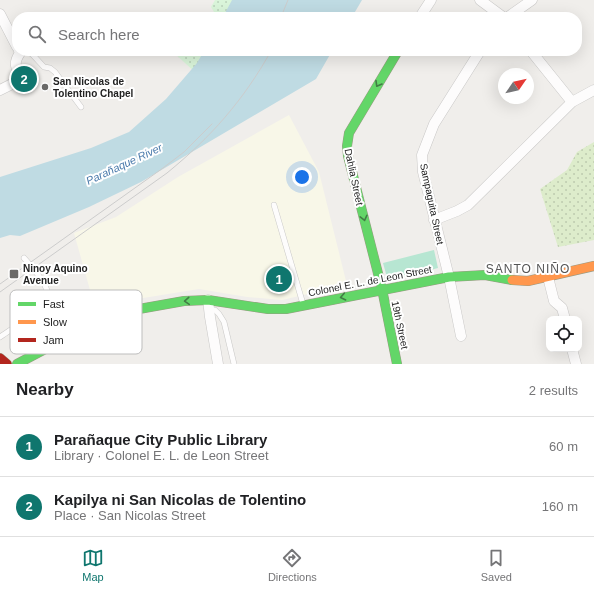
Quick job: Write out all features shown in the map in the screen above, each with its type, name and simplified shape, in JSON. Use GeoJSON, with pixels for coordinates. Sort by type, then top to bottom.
{"type":"FeatureCollection","features":[{"type":"Feature","properties":{"kind":"street"},"geometry":{"type":"LineString","coordinates":[[423,12],[431,0]]}},
{"type":"Feature","properties":{"kind":"street"},"geometry":{"type":"LineString","coordinates":[[480,0],[496,12]]}},
{"type":"Feature","properties":{"kind":"street"},"geometry":{"type":"LineString","coordinates":[[515,12],[532,0]]}},
{"type":"Feature","properties":{"kind":"street"},"geometry":{"type":"LineString","coordinates":[[1,19],[12,38]]}},
{"type":"Feature","properties":{"kind":"street"},"geometry":{"type":"LineString","coordinates":[[0,90],[20,80],[15,63],[17,56]]}},
{"type":"Feature","properties":{"kind":"street","name":"Dahlia Street"},"geometry":{"type":"LineString","coordinates":[[382,289],[348,156],[347,146],[349,133],[395,56]]}},
{"type":"Feature","properties":{"kind":"street","name":"Sampaguita Street"},"geometry":{"type":"LineString","coordinates":[[461,336],[449,277],[423,172],[422,155],[434,124],[477,56]]}},
{"type":"Feature","properties":{"kind":"street"},"geometry":{"type":"LineString","coordinates":[[535,56],[572,102]]}},
{"type":"Feature","properties":{"kind":"street"},"geometry":{"type":"LineString","coordinates":[[434,220],[457,212],[468,205],[572,102],[594,90]]}},
{"type":"Feature","properties":{"kind":"street","name":"Colonel E. L. de Leon Street"},"geometry":{"type":"LineString","coordinates":[[142,308],[184,301],[209,305],[286,309],[449,277],[485,275],[510,280],[528,281],[594,266]]}},
{"type":"Feature","properties":{"kind":"street"},"geometry":{"type":"LineString","coordinates":[[548,277],[554,301],[562,308],[564,316]]}},
{"type":"Feature","properties":{"kind":"street","name":"19th Street"},"geometry":{"type":"LineString","coordinates":[[382,289],[397,364]]}},
{"type":"Feature","properties":{"kind":"street"},"geometry":{"type":"LineString","coordinates":[[209,305],[218,364]]}},
{"type":"Feature","properties":{"kind":"street"},"geometry":{"type":"LineString","coordinates":[[573,352],[576,364]]}},
{"type":"Feature","properties":{"kind":"street","name":"Colonel E. L. de Leon Street"},"geometry":{"type":"LineString","coordinates":[[17,364],[36,354]]}},
{"type":"Feature","properties":{"kind":"street"},"geometry":{"type":"LineString","coordinates":[[0,358],[7,364]]}},
{"type":"Feature","properties":{"kind":"lane"},"geometry":{"type":"LineString","coordinates":[[34,56],[44,67],[50,68],[55,72],[81,107]]}},
{"type":"Feature","properties":{"kind":"lane"},"geometry":{"type":"LineString","coordinates":[[274,205],[304,305]]}},
{"type":"Feature","properties":{"kind":"lane"},"geometry":{"type":"LineString","coordinates":[[24,258],[46,290]]}},
{"type":"Feature","properties":{"kind":"lane"},"geometry":{"type":"LineString","coordinates":[[209,305],[219,314],[224,322],[234,364]]}},
{"type":"Feature","properties":{"kind":"lane"},"geometry":{"type":"LineString","coordinates":[[0,337],[10,330]]}},
{"type":"Feature","properties":{"kind":"shaded area"},"geometry":{"type":"Polygon","coordinates":[[[289,115],[319,172],[347,285],[282,300],[247,297],[199,289],[142,298],[142,290],[90,290],[74,233],[116,217],[178,177],[289,115]]]}},
{"type":"Feature","properties":{"kind":"green space"},"geometry":{"type":"Polygon","coordinates":[[[215,0],[239,0],[232,12],[214,12],[211,7],[215,0]]]}},
{"type":"Feature","properties":{"kind":"green space"},"geometry":{"type":"Polygon","coordinates":[[[177,56],[204,56],[196,73],[177,56]]]}},
{"type":"Feature","properties":{"kind":"green space"},"geometry":{"type":"Polygon","coordinates":[[[594,142],[594,240],[558,247],[540,189],[567,170],[577,152],[594,142]]]}},
{"type":"Feature","properties":{"kind":"green space"},"geometry":{"type":"Polygon","coordinates":[[[434,250],[438,268],[388,281],[383,263],[434,250]]]}},
{"type":"Feature","properties":{"kind":"water"},"geometry":{"type":"Polygon","coordinates":[[[232,0],[362,0],[355,12],[226,12],[232,0]]]}},
{"type":"Feature","properties":{"kind":"water","name":"Parañaque River"},"geometry":{"type":"Polygon","coordinates":[[[201,56],[329,56],[316,79],[141,182],[89,207],[20,236],[10,235],[0,238],[0,177],[91,148],[129,132],[166,99],[197,63],[201,56]]]}},
{"type":"Feature","properties":{"kind":"tram line"},"geometry":{"type":"LineString","coordinates":[[283,12],[288,0]]}},
{"type":"Feature","properties":{"kind":"tram line"},"geometry":{"type":"LineString","coordinates":[[0,292],[167,173],[198,146],[237,102],[268,56]]}},
{"type":"Feature","properties":{"kind":"tram line"},"geometry":{"type":"LineString","coordinates":[[0,284],[163,168],[184,152],[212,124]]}},
{"type":"Feature","properties":{"kind":"traffic: fast"},"geometry":{"type":"LineString","coordinates":[[395,56],[349,133],[347,146],[348,156],[382,289],[397,364]]}},
{"type":"Feature","properties":{"kind":"traffic: fast"},"geometry":{"type":"LineString","coordinates":[[142,308],[184,301],[208,300],[268,309],[286,309],[449,277],[485,275],[512,280]]}},
{"type":"Feature","properties":{"kind":"traffic: fast"},"geometry":{"type":"LineString","coordinates":[[17,364],[36,354]]}},
{"type":"Feature","properties":{"kind":"traffic: slow"},"geometry":{"type":"LineString","coordinates":[[512,280],[528,281],[594,266]]}},
{"type":"Feature","properties":{"kind":"traffic: jam"},"geometry":{"type":"LineString","coordinates":[[0,358],[7,364]]}},
{"type":"Feature","properties":{"kind":"place","name":"Kapilya ni San Nicolas de Tolentino"},"geometry":{"type":"Point","coordinates":[24,79]}},
{"type":"Feature","properties":{"kind":"place","name":"San Nicolas de Tolentino Chapel"},"geometry":{"type":"Point","coordinates":[45,87]}},
{"type":"Feature","properties":{"kind":"place","name":"Ninoy Aquino Avenue"},"geometry":{"type":"Point","coordinates":[14,274]}},
{"type":"Feature","properties":{"kind":"place","name":"Parañaque City Public Library"},"geometry":{"type":"Point","coordinates":[279,279]}},
{"type":"Feature","properties":{"kind":"district","name":"SANTO NIÑO"},"geometry":{"type":"Point","coordinates":[528,269]}}]}
